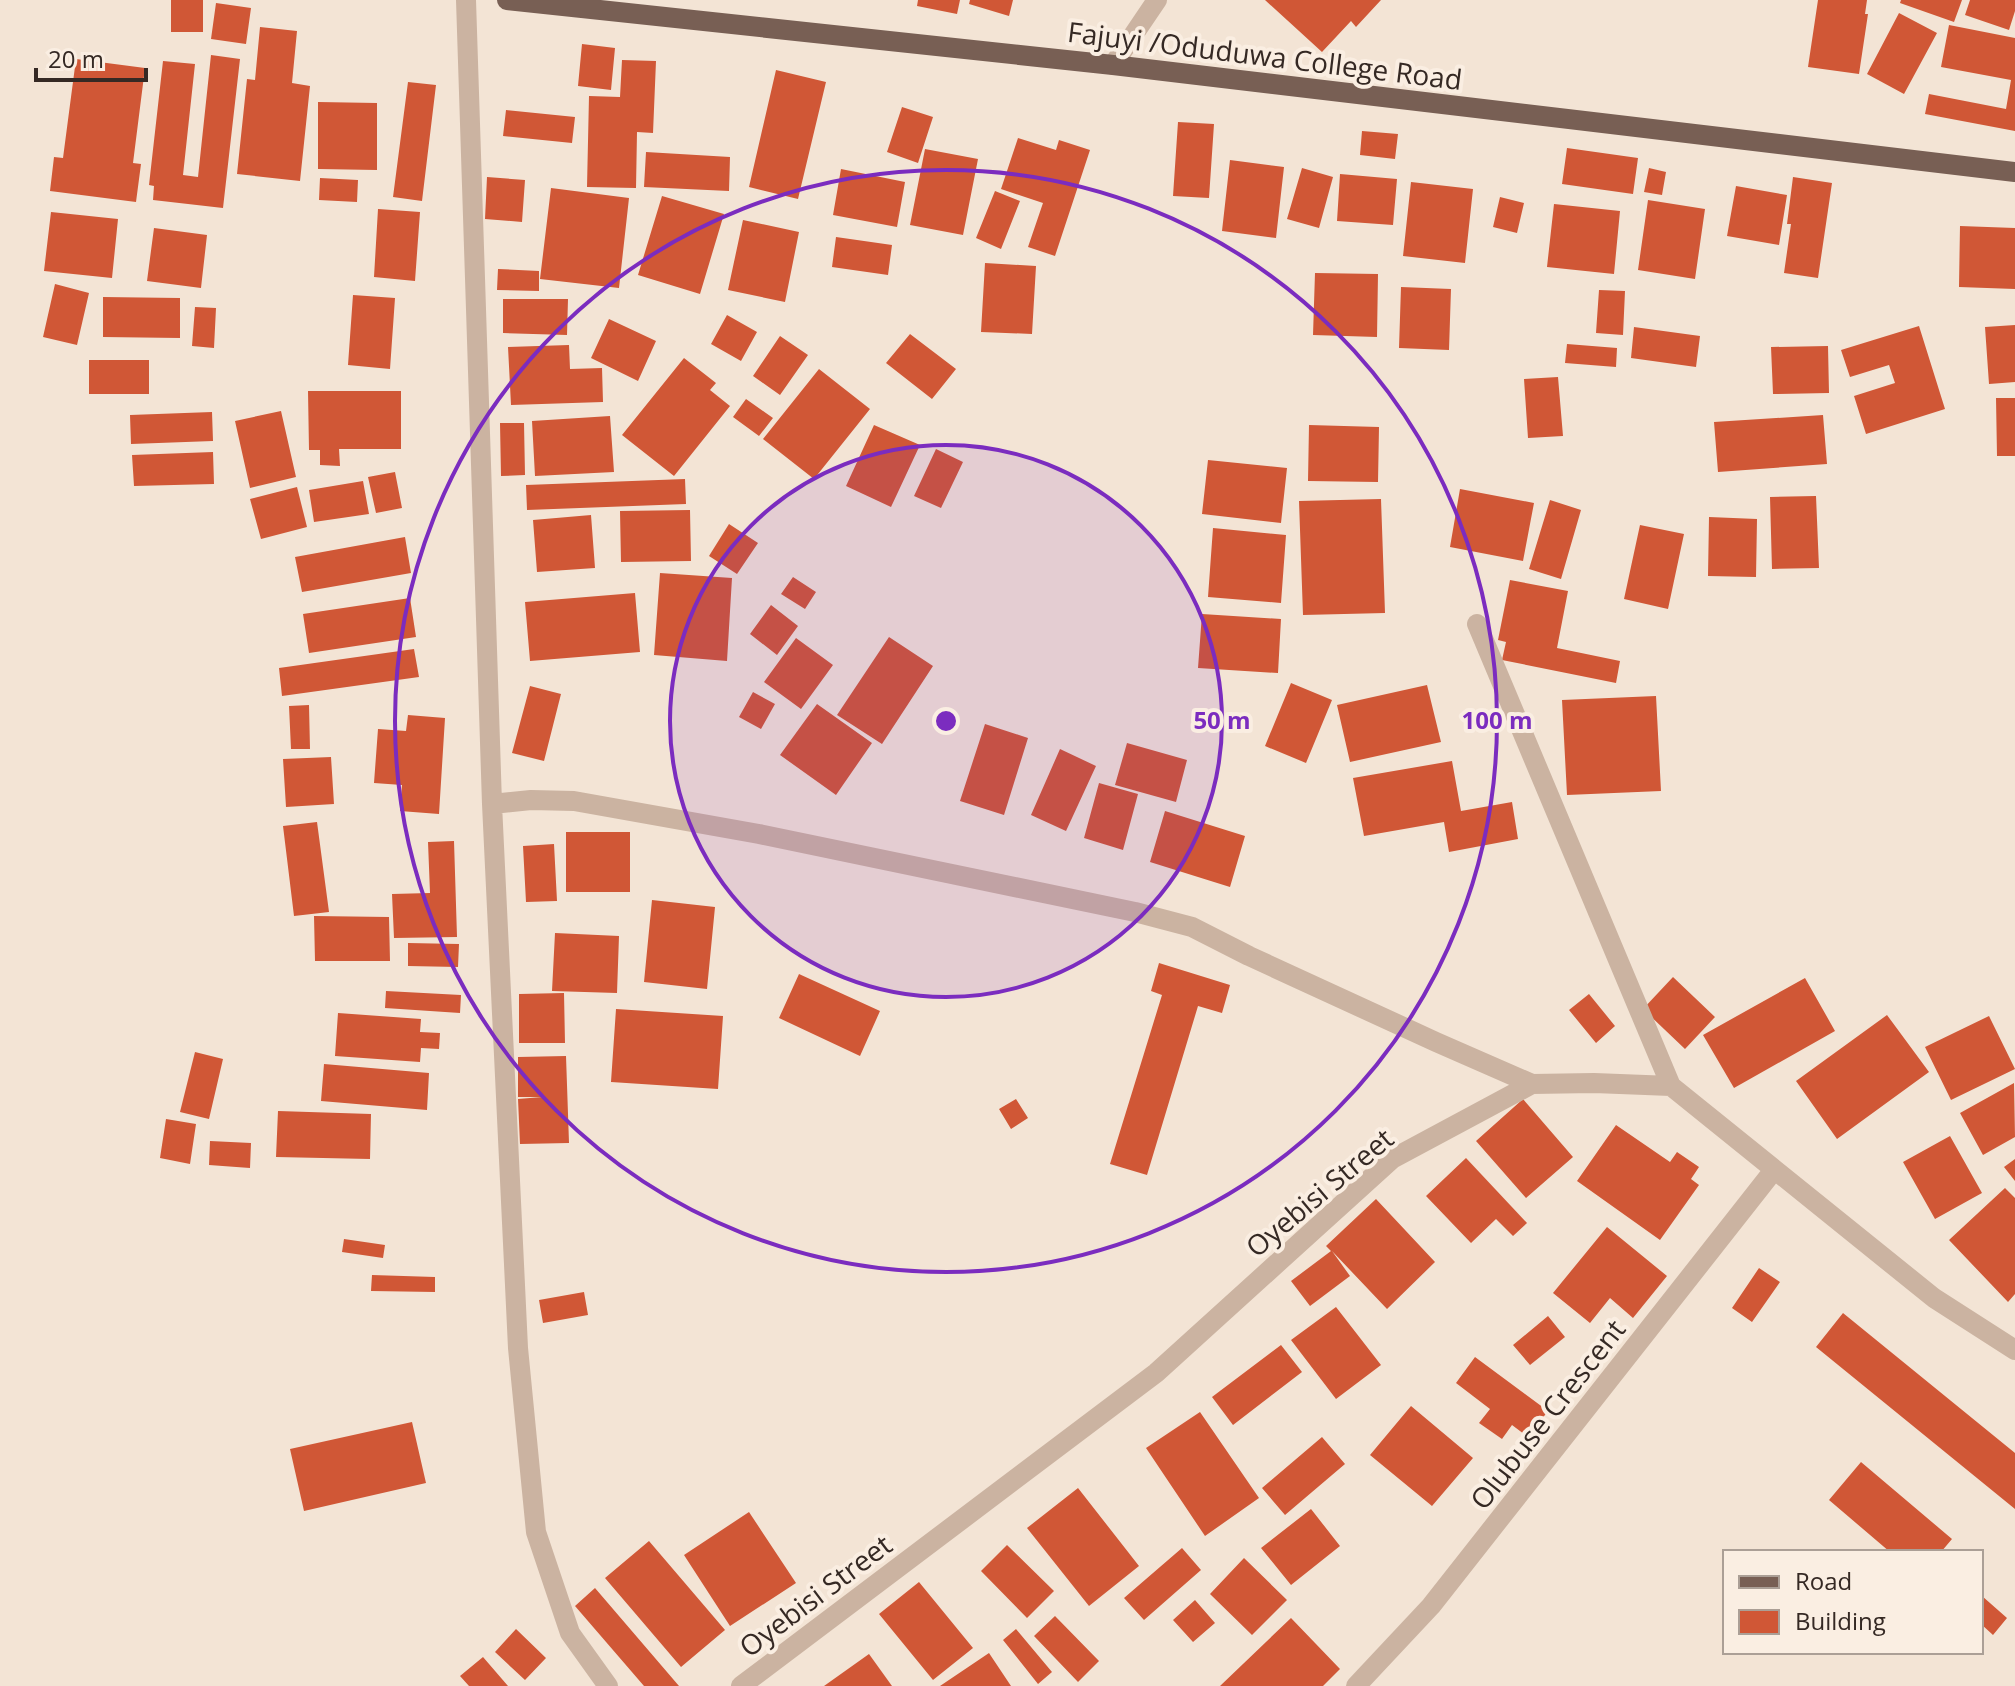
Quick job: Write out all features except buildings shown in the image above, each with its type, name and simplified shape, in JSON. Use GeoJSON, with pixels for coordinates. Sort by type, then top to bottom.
{"type":"FeatureCollection","features":[{"type":"Feature","properties":{"kind":"main road","name":"Fajuyi /Oduduwa College Road"},"geometry":{"type":"LineString","coordinates":[[507,0],[1113,65],[2015,172]]}},
{"type":"Feature","properties":{"kind":"street"},"geometry":{"type":"LineString","coordinates":[[466,0],[492,804],[518,1348],[536,1532],[570,1633],[608,1686]]}},
{"type":"Feature","properties":{"kind":"street"},"geometry":{"type":"LineString","coordinates":[[1113,65],[1157,0]]}},
{"type":"Feature","properties":{"kind":"street"},"geometry":{"type":"LineString","coordinates":[[1477,624],[1671,1086],[1934,1298],[2015,1350]]}},
{"type":"Feature","properties":{"kind":"street"},"geometry":{"type":"LineString","coordinates":[[492,804],[531,800],[574,801],[774,837],[1135,912],[1192,927],[1249,956],[1532,1084]]}},
{"type":"Feature","properties":{"kind":"street","name":"Oyebisi Street"},"geometry":{"type":"LineString","coordinates":[[741,1686],[1156,1373],[1392,1159],[1532,1084],[1671,1086]]}},
{"type":"Feature","properties":{"kind":"street","name":"Olubuse Crescent"},"geometry":{"type":"LineString","coordinates":[[1356,1686],[1431,1606],[1774,1170]]}}]}
